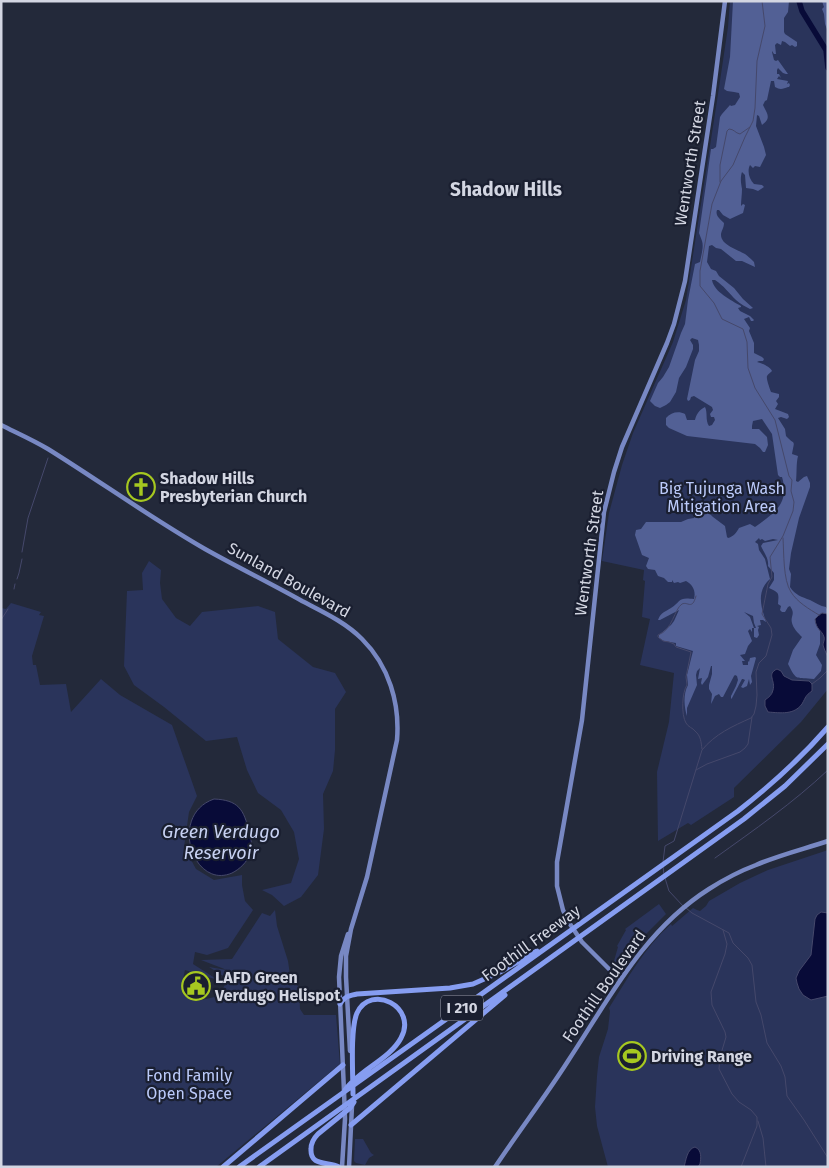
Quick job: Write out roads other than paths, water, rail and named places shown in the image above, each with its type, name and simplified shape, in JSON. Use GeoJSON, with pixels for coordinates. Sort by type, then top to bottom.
{"type":"FeatureCollection","features":[{"type":"Feature","properties":{"kind":"highway","name":"Foothill Freeway"},"geometry":{"type":"LineString","coordinates":[[362,1076],[562,937],[743,807],[797,760],[828,727]]}},
{"type":"Feature","properties":{"kind":"highway","name":"Foothill Freeway"},"geometry":{"type":"LineString","coordinates":[[259,1167],[355,1096],[363,1093],[765,803],[828,744]]}},
{"type":"Feature","properties":{"kind":"highway"},"geometry":{"type":"LineString","coordinates":[[340,1004],[346,996],[357,994],[450,988],[473,984],[500,972],[562,937]]}},
{"type":"Feature","properties":{"kind":"highway"},"geometry":{"type":"LineString","coordinates":[[351,1125],[542,964]]}},
{"type":"Feature","properties":{"kind":"highway"},"geometry":{"type":"LineString","coordinates":[[239,1167],[342,1094],[349,1084],[362,1076],[395,1046],[403,1034],[405,1024],[402,1014],[395,1005],[388,1001],[378,1000],[366,1003],[356,1016],[353,1033],[355,1096],[350,1108],[315,1137],[311,1145],[313,1158],[318,1162],[340,1167]]}},
{"type":"Feature","properties":{"kind":"highway"},"geometry":{"type":"LineString","coordinates":[[223,1167],[343,1065]]}},
{"type":"Feature","properties":{"kind":"main road","name":"Wentworth Street"},"geometry":{"type":"LineString","coordinates":[[621,979],[585,946],[568,921],[557,886],[557,862],[582,720],[603,516],[622,447],[667,343],[685,281],[725,1]]}},
{"type":"Feature","properties":{"kind":"main road","name":"Sunland Boulevard"},"geometry":{"type":"LineString","coordinates":[[1,425],[48,448],[113,492],[208,550],[339,620],[361,638],[373,652],[385,672],[393,694],[398,721],[397,740],[365,884],[340,961],[339,977],[345,1119],[340,1167]]}},
{"type":"Feature","properties":{"kind":"main road","name":"Foothill Boulevard"},"geometry":{"type":"LineString","coordinates":[[494,1167],[563,1069],[621,979],[645,946],[671,919],[695,899],[722,881],[756,865],[828,841]]}},
{"type":"Feature","properties":{"kind":"main road","name":"Sunland Boulevard"},"geometry":{"type":"LineString","coordinates":[[349,1167],[351,1125],[355,1096],[345,966],[354,919]]}},
{"type":"Feature","properties":{"kind":"water"},"geometry":{"type":"Polygon","coordinates":[[[822,613],[828,614],[828,657],[823,645],[824,637],[815,619],[822,613]]]}},
{"type":"Feature","properties":{"kind":"water"},"geometry":{"type":"Polygon","coordinates":[[[777,669],[784,676],[792,680],[809,681],[812,684],[812,691],[807,695],[799,708],[791,712],[768,712],[765,706],[765,700],[771,695],[774,687],[772,673],[777,669]]]}},
{"type":"Feature","properties":{"kind":"water","name":"Green Verdugo Reservoir"},"geometry":{"type":"Polygon","coordinates":[[[214,799],[229,801],[239,807],[245,817],[252,845],[249,857],[232,873],[218,875],[206,871],[197,861],[191,848],[189,834],[192,820],[200,807],[214,799]]]}},
{"type":"Feature","properties":{"kind":"water"},"geometry":{"type":"Polygon","coordinates":[[[821,912],[828,913],[828,996],[811,1000],[803,995],[796,978],[811,955],[815,919],[821,912]]]}},
{"type":"Feature","properties":{"kind":"water"},"geometry":{"type":"Polygon","coordinates":[[[695,1147],[700,1152],[700,1164],[698,1167],[684,1167],[689,1152],[695,1147]]]}},
{"type":"Feature","properties":{"kind":"waterway"},"geometry":{"type":"LineString","coordinates":[[663,862],[665,846],[674,841],[702,750],[718,735],[751,718],[754,714],[757,695],[756,672],[759,663],[766,656],[772,635],[771,628],[762,614],[768,584],[772,577],[770,557],[783,536],[793,511],[792,480],[789,476],[775,420],[755,388],[748,368],[747,342],[743,329],[722,319],[714,303],[700,286],[700,271],[712,204],[721,181],[733,165],[753,121],[757,61],[765,26],[762,1]]}},
{"type":"Feature","properties":{"kind":"waterway"},"geometry":{"type":"LineString","coordinates":[[799,1],[802,11],[826,50],[828,68]]}},
{"type":"Feature","properties":{"kind":"waterway"},"geometry":{"type":"LineString","coordinates":[[720,182],[720,165],[727,131],[731,129],[740,134],[750,127]]}},
{"type":"Feature","properties":{"kind":"waterway"},"geometry":{"type":"LineString","coordinates":[[22,552],[28,518],[48,458]]}},
{"type":"Feature","properties":{"kind":"waterway"},"geometry":{"type":"LineString","coordinates":[[783,538],[784,566],[788,587],[800,602],[819,615]]}},
{"type":"Feature","properties":{"kind":"waterway"},"geometry":{"type":"LineString","coordinates":[[17,579],[22,559]]}},
{"type":"Feature","properties":{"kind":"waterway"},"geometry":{"type":"LineString","coordinates":[[14,589],[15,584]]}},
{"type":"Feature","properties":{"kind":"waterway"},"geometry":{"type":"LineString","coordinates":[[696,596],[693,603],[684,603],[679,607],[667,629],[658,637],[663,641],[674,644],[676,647],[691,652],[686,677],[687,685],[683,698],[683,715],[687,724],[698,735],[702,749]]}},
{"type":"Feature","properties":{"kind":"waterway"},"geometry":{"type":"LineString","coordinates":[[1,620],[8,609]]}},
{"type":"Feature","properties":{"kind":"waterway"},"geometry":{"type":"LineString","coordinates":[[812,684],[828,670]]}},
{"type":"Feature","properties":{"kind":"waterway"},"geometry":{"type":"LineString","coordinates":[[696,770],[740,752],[745,748],[748,744],[752,717]]}},
{"type":"Feature","properties":{"kind":"waterway"},"geometry":{"type":"LineString","coordinates":[[715,858],[759,827],[828,770]]}},
{"type":"Feature","properties":{"kind":"waterway"},"geometry":{"type":"LineString","coordinates":[[663,866],[664,875]]}},
{"type":"Feature","properties":{"kind":"waterway"},"geometry":{"type":"LineString","coordinates":[[665,878],[669,891],[683,906]]}},
{"type":"Feature","properties":{"kind":"waterway"},"geometry":{"type":"LineString","coordinates":[[686,908],[729,933],[733,943],[748,958],[752,965],[756,1002],[767,1043],[781,1066],[785,1077],[787,1096],[828,1158]]}},
{"type":"Feature","properties":{"kind":"waterway"},"geometry":{"type":"LineString","coordinates":[[723,930],[727,944],[711,992],[712,1005],[726,1037],[720,1057],[719,1069],[732,1094],[757,1117],[757,1126],[741,1167]]}},
{"type":"Feature","properties":{"kind":"waterway"},"geometry":{"type":"LineString","coordinates":[[758,1121],[763,1138],[766,1167]]}},
{"type":"Feature","properties":{"kind":"place","name":"Shadow Hills Presbyterian Church"},"geometry":{"type":"Point","coordinates":[141,487]}},
{"type":"Feature","properties":{"kind":"place","name":"LAFD Green Verdugo Helispot"},"geometry":{"type":"Point","coordinates":[196,986]}},
{"type":"Feature","properties":{"kind":"place","name":"Driving Range"},"geometry":{"type":"Point","coordinates":[632,1056]}},
{"type":"Feature","properties":{"kind":"district","name":"Shadow Hills"},"geometry":{"type":"Point","coordinates":[506,189]}},
{"type":"Feature","properties":{"kind":"park label","name":"Big Tujunga Wash Mitigation Area"},"geometry":{"type":"Point","coordinates":[722,497]}},
{"type":"Feature","properties":{"kind":"park label","name":"Fond Family Open Space"},"geometry":{"type":"Point","coordinates":[189,1084]}}]}
